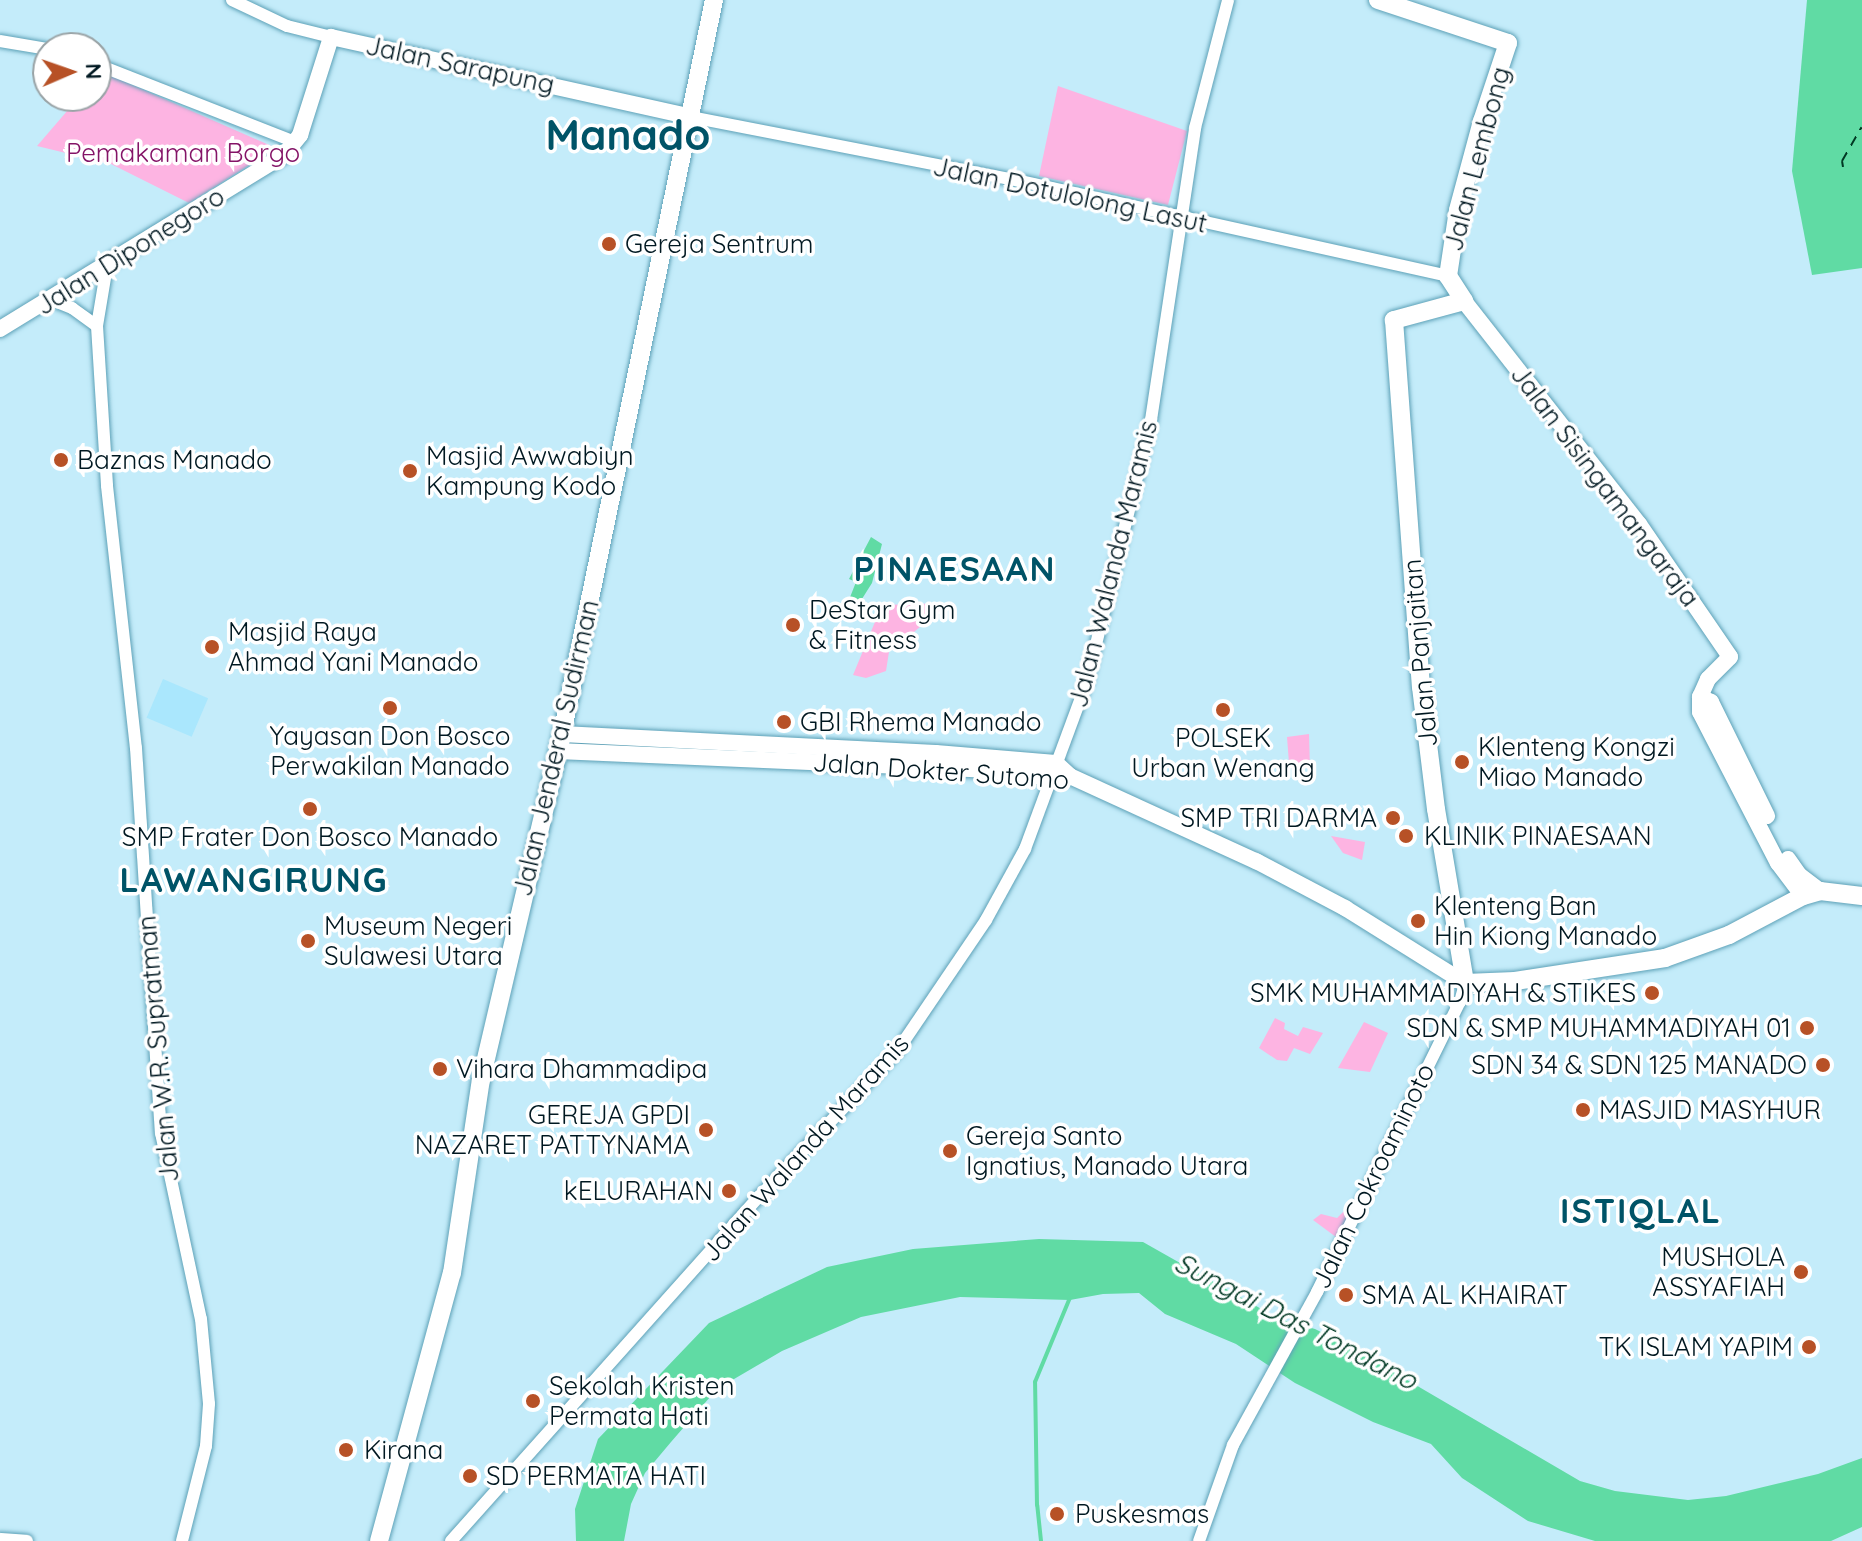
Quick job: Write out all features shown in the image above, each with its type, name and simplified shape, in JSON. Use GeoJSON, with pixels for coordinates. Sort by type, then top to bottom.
{"type":"FeatureCollection","features":[{"type":"Feature","properties":{"kind":"highway","name":"Jalan Jenderal Sudirman"},"geometry":{"type":"LineString","coordinates":[[383,1537],[452,1273],[481,1080],[560,742],[714,0]]}},
{"type":"Feature","properties":{"kind":"highway","name":"Jalan Lembong"},"geometry":{"type":"LineString","coordinates":[[1378,0],[1508,43],[1462,195],[1448,276]]}},
{"type":"Feature","properties":{"kind":"highway","name":"Jalan Sisingamangaraja"},"geometry":{"type":"LineString","coordinates":[[1448,276],[1464,301]]}},
{"type":"Feature","properties":{"kind":"highway","name":"Jalan Panjaitan"},"geometry":{"type":"LineString","coordinates":[[1464,301],[1394,320],[1421,687],[1436,809],[1465,983]]}},
{"type":"Feature","properties":{"kind":"highway"},"geometry":{"type":"LineString","coordinates":[[1465,983],[1515,981],[1665,958],[1729,935],[1820,893],[1862,896]]}},
{"type":"Feature","properties":{"kind":"main road","name":"Jalan Sarapung"},"geometry":{"type":"LineString","coordinates":[[331,37],[691,117]]}},
{"type":"Feature","properties":{"kind":"main road"},"geometry":{"type":"LineString","coordinates":[[295,142],[331,37]]}},
{"type":"Feature","properties":{"kind":"main road","name":"Jalan Diponegoro"},"geometry":{"type":"LineString","coordinates":[[0,329],[275,162],[295,142]]}},
{"type":"Feature","properties":{"kind":"main road","name":"Jalan Sisingamangaraja"},"geometry":{"type":"LineString","coordinates":[[1464,301],[1639,524],[1730,657],[1708,679],[1700,697]]}},
{"type":"Feature","properties":{"kind":"main road"},"geometry":{"type":"LineString","coordinates":[[1700,697],[1711,702],[1788,859],[1799,875],[1820,893],[1778,863],[1700,712],[1700,697]]}},
{"type":"Feature","properties":{"kind":"main road","name":"Jalan Dokter Sutomo"},"geometry":{"type":"LineString","coordinates":[[560,742],[987,770],[1054,771],[1256,861],[1345,908],[1465,983]]}},
{"type":"Feature","properties":{"kind":"street","name":"Jalan Sarapung"},"geometry":{"type":"LineString","coordinates":[[232,0],[287,26],[331,37]]}},
{"type":"Feature","properties":{"kind":"street","name":"Jalan Walanda Maramis"},"geometry":{"type":"LineString","coordinates":[[451,1541],[760,1196],[898,1050],[986,920],[1025,849],[1087,681],[1151,420],[1195,128],[1228,0]]}},
{"type":"Feature","properties":{"kind":"street"},"geometry":{"type":"LineString","coordinates":[[0,41],[32,46]]}},
{"type":"Feature","properties":{"kind":"street"},"geometry":{"type":"LineString","coordinates":[[112,70],[295,142]]}},
{"type":"Feature","properties":{"kind":"street","name":"Jalan Dotulolong Lasut"},"geometry":{"type":"LineString","coordinates":[[691,117],[1020,181],[1448,276]]}},
{"type":"Feature","properties":{"kind":"street","name":"Jalan W.R. Supratman"},"geometry":{"type":"LineString","coordinates":[[107,266],[97,326],[107,486],[136,748],[161,1133],[193,1278],[209,1404],[206,1446],[182,1541]]}},
{"type":"Feature","properties":{"kind":"street"},"geometry":{"type":"LineString","coordinates":[[52,300],[72,308],[97,326]]}},
{"type":"Feature","properties":{"kind":"street","name":"Jalan Cokroaminoto"},"geometry":{"type":"LineString","coordinates":[[1199,1541],[1233,1445],[1341,1244],[1460,1002],[1465,983]]}},
{"type":"Feature","properties":{"kind":"street"},"geometry":{"type":"LineString","coordinates":[[0,1539],[27,1541]]}},
{"type":"Feature","properties":{"kind":"shaded area"},"geometry":{"type":"Polygon","coordinates":[[[1807,0],[1862,0],[1862,268],[1812,275],[1792,171],[1807,0]]]}},
{"type":"Feature","properties":{"kind":"shaded area"},"geometry":{"type":"Polygon","coordinates":[[[871,537],[882,544],[872,583],[855,610],[845,610],[856,582],[849,579],[871,537]]]}},
{"type":"Feature","properties":{"kind":"shaded area"},"geometry":{"type":"Polygon","coordinates":[[[163,679],[208,698],[192,737],[147,718],[163,679]]]}},
{"type":"Feature","properties":{"kind":"shaded area"},"geometry":{"type":"Polygon","coordinates":[[[1039,1239],[1143,1242],[1279,1319],[1315,1329],[1349,1346],[1580,1481],[1615,1491],[1688,1500],[1726,1496],[1818,1474],[1862,1458],[1862,1527],[1831,1541],[1595,1541],[1528,1521],[1462,1478],[1431,1444],[1373,1422],[1295,1383],[1236,1344],[1165,1314],[1139,1293],[1103,1294],[1070,1300],[960,1297],[861,1317],[782,1351],[717,1389],[645,1473],[631,1504],[624,1541],[576,1541],[575,1509],[598,1439],[709,1323],[827,1267],[913,1249],[1039,1239]]]}},
{"type":"Feature","properties":{"kind":"green space","name":"Pemakaman Borgo"},"geometry":{"type":"Polygon","coordinates":[[[112,76],[276,148],[189,203],[111,164],[37,146],[66,112],[112,112],[112,76]]]}},
{"type":"Feature","properties":{"kind":"green space"},"geometry":{"type":"Polygon","coordinates":[[[1058,86],[1187,131],[1168,205],[1039,176],[1058,86]]]}},
{"type":"Feature","properties":{"kind":"green space"},"geometry":{"type":"Polygon","coordinates":[[[949,603],[903,641],[891,639],[886,671],[866,678],[853,675],[882,605],[949,603]]]}},
{"type":"Feature","properties":{"kind":"green space"},"geometry":{"type":"Polygon","coordinates":[[[1309,734],[1310,769],[1289,763],[1287,737],[1309,734]]]}},
{"type":"Feature","properties":{"kind":"green space"},"geometry":{"type":"Polygon","coordinates":[[[1331,836],[1365,842],[1362,860],[1343,853],[1331,836]]]}},
{"type":"Feature","properties":{"kind":"green space"},"geometry":{"type":"Polygon","coordinates":[[[1275,1018],[1285,1023],[1284,1029],[1298,1036],[1303,1027],[1323,1033],[1310,1054],[1294,1048],[1287,1061],[1277,1060],[1259,1048],[1275,1018]]]}},
{"type":"Feature","properties":{"kind":"green space"},"geometry":{"type":"Polygon","coordinates":[[[1364,1022],[1388,1033],[1370,1072],[1338,1068],[1364,1022]]]}},
{"type":"Feature","properties":{"kind":"green space"},"geometry":{"type":"Polygon","coordinates":[[[1355,1208],[1342,1235],[1336,1237],[1313,1220],[1321,1214],[1337,1218],[1344,1211],[1355,1208]]]}},
{"type":"Feature","properties":{"kind":"waterway"},"geometry":{"type":"LineString","coordinates":[[1041,1541],[1037,1505],[1035,1382],[1071,1295]]}},
{"type":"Feature","properties":{"kind":"ferry route"},"geometry":{"type":"LineString","coordinates":[[1843,167],[1842,161],[1862,127]]}},
{"type":"Feature","properties":{"kind":"place","name":"Gereja Sentrum"},"geometry":{"type":"Point","coordinates":[609,244]}},
{"type":"Feature","properties":{"kind":"place","name":"Baznas Manado"},"geometry":{"type":"Point","coordinates":[61,460]}},
{"type":"Feature","properties":{"kind":"place","name":"Masjid Awwabiyn Kampung Kodo"},"geometry":{"type":"Point","coordinates":[410,471]}},
{"type":"Feature","properties":{"kind":"place","name":"DeStar Gym & Fitness"},"geometry":{"type":"Point","coordinates":[793,625]}},
{"type":"Feature","properties":{"kind":"place","name":"Masjid Raya Ahmad Yani Manado"},"geometry":{"type":"Point","coordinates":[212,647]}},
{"type":"Feature","properties":{"kind":"place","name":"Yayasan Don Bosco Perwakilan Manado"},"geometry":{"type":"Point","coordinates":[390,708]}},
{"type":"Feature","properties":{"kind":"place","name":"POLSEK Urban Wenang"},"geometry":{"type":"Point","coordinates":[1223,710]}},
{"type":"Feature","properties":{"kind":"place","name":"GBI Rhema Manado"},"geometry":{"type":"Point","coordinates":[784,722]}},
{"type":"Feature","properties":{"kind":"place","name":"Klenteng Kongzi Miao Manado"},"geometry":{"type":"Point","coordinates":[1462,762]}},
{"type":"Feature","properties":{"kind":"place","name":"SMP Frater Don Bosco Manado"},"geometry":{"type":"Point","coordinates":[310,809]}},
{"type":"Feature","properties":{"kind":"place","name":"SMP TRI DARMA"},"geometry":{"type":"Point","coordinates":[1393,818]}},
{"type":"Feature","properties":{"kind":"place","name":"KLINIK PINAESAAN"},"geometry":{"type":"Point","coordinates":[1406,836]}},
{"type":"Feature","properties":{"kind":"place","name":"Klenteng Ban Hin Kiong Manado"},"geometry":{"type":"Point","coordinates":[1418,921]}},
{"type":"Feature","properties":{"kind":"place","name":"Museum Negeri Sulawesi Utara"},"geometry":{"type":"Point","coordinates":[308,941]}},
{"type":"Feature","properties":{"kind":"place","name":"SMK MUHAMMADIYAH & STIKES"},"geometry":{"type":"Point","coordinates":[1652,993]}},
{"type":"Feature","properties":{"kind":"place","name":"SDN & SMP MUHAMMADIYAH 01"},"geometry":{"type":"Point","coordinates":[1807,1028]}},
{"type":"Feature","properties":{"kind":"place","name":"SDN 34 & SDN 125 MANADO"},"geometry":{"type":"Point","coordinates":[1823,1065]}},
{"type":"Feature","properties":{"kind":"place","name":"Vihara Dhammadipa"},"geometry":{"type":"Point","coordinates":[440,1069]}},
{"type":"Feature","properties":{"kind":"place","name":"MASJID MASYHUR"},"geometry":{"type":"Point","coordinates":[1583,1110]}},
{"type":"Feature","properties":{"kind":"place","name":"GEREJA GPDI NAZARET PATTYNAMA"},"geometry":{"type":"Point","coordinates":[706,1130]}},
{"type":"Feature","properties":{"kind":"place","name":"Gereja Santo Ignatius, Manado Utara"},"geometry":{"type":"Point","coordinates":[950,1151]}},
{"type":"Feature","properties":{"kind":"place","name":"kELURAHAN"},"geometry":{"type":"Point","coordinates":[729,1191]}},
{"type":"Feature","properties":{"kind":"place","name":"MUSHOLA ASSYAFIAH"},"geometry":{"type":"Point","coordinates":[1801,1272]}},
{"type":"Feature","properties":{"kind":"place","name":"SMA AL KHAIRAT"},"geometry":{"type":"Point","coordinates":[1346,1295]}},
{"type":"Feature","properties":{"kind":"place","name":"TK ISLAM YAPIM"},"geometry":{"type":"Point","coordinates":[1809,1347]}},
{"type":"Feature","properties":{"kind":"place","name":"Sekolah Kristen Permata Hati"},"geometry":{"type":"Point","coordinates":[533,1401]}},
{"type":"Feature","properties":{"kind":"place","name":"Kirana"},"geometry":{"type":"Point","coordinates":[346,1450]}},
{"type":"Feature","properties":{"kind":"place","name":"SD PERMATA HATI"},"geometry":{"type":"Point","coordinates":[470,1476]}},
{"type":"Feature","properties":{"kind":"place","name":"Puskesmas"},"geometry":{"type":"Point","coordinates":[1057,1514]}},
{"type":"Feature","properties":{"kind":"district","name":"Manado"},"geometry":{"type":"Point","coordinates":[628,135]}},
{"type":"Feature","properties":{"kind":"district","name":"PINAESAAN"},"geometry":{"type":"Point","coordinates":[955,569]}},
{"type":"Feature","properties":{"kind":"district","name":"LAWANGIRUNG"},"geometry":{"type":"Point","coordinates":[254,880]}},
{"type":"Feature","properties":{"kind":"district","name":"ISTIQLAL"},"geometry":{"type":"Point","coordinates":[1641,1211]}},
{"type":"Feature","properties":{"kind":"water label","name":"Sungai Das Tondano"},"geometry":{"type":"Point","coordinates":[1296,1321]}}]}
